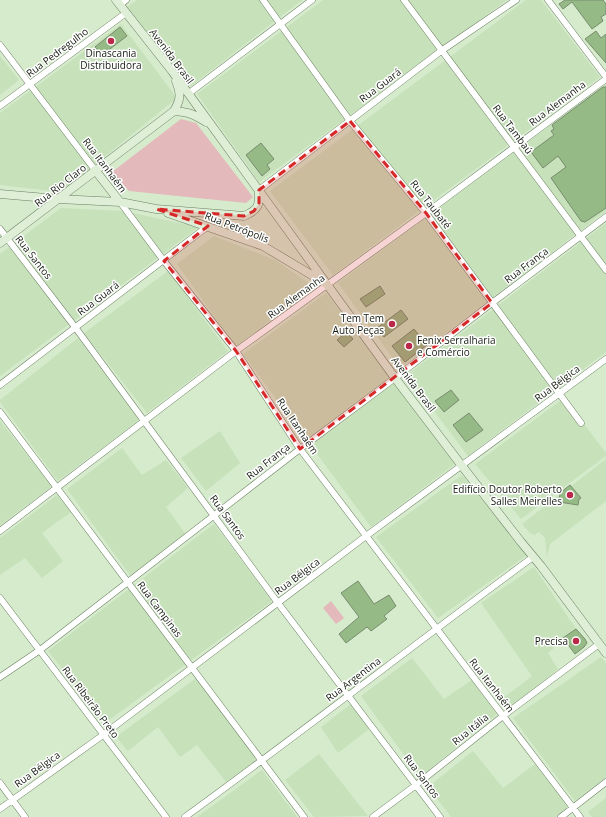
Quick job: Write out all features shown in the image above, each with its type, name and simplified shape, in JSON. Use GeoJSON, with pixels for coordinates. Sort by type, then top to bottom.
{"type":"FeatureCollection","features":[{"type":"Feature","properties":{"kind":"main road","name":"Avenida Brasil"},"geometry":{"type":"LineString","coordinates":[[121,2],[126,13],[172,71],[395,378],[606,652]]}},
{"type":"Feature","properties":{"kind":"main road"},"geometry":{"type":"LineString","coordinates":[[172,71],[180,94],[179,101],[174,111]]}},
{"type":"Feature","properties":{"kind":"main road","name":"Avenida Brasil"},"geometry":{"type":"LineString","coordinates":[[174,111],[187,112],[195,115],[210,125]]}},
{"type":"Feature","properties":{"kind":"main road","name":"Rua Rio Claro"},"geometry":{"type":"LineString","coordinates":[[0,243],[174,111]]}},
{"type":"Feature","properties":{"kind":"main road","name":"Rua Itanhaém"},"geometry":{"type":"LineString","coordinates":[[95,170],[120,202]]}},
{"type":"Feature","properties":{"kind":"main road","name":"Rua Petrópolis"},"geometry":{"type":"LineString","coordinates":[[0,194],[120,202],[156,209],[244,216],[254,211],[259,203],[258,190]]}},
{"type":"Feature","properties":{"kind":"main road","name":"Rua Petrópolis"},"geometry":{"type":"LineString","coordinates":[[156,209],[263,246],[328,285]]}},
{"type":"Feature","properties":{"kind":"street","name":"Rua Taubaté"},"geometry":{"type":"LineString","coordinates":[[263,0],[350,121],[426,213],[581,423]]}},
{"type":"Feature","properties":{"kind":"street"},"geometry":{"type":"LineString","coordinates":[[188,94],[312,0]]}},
{"type":"Feature","properties":{"kind":"street","name":"Rua Tambaú"},"geometry":{"type":"LineString","coordinates":[[404,0],[606,270]]}},
{"type":"Feature","properties":{"kind":"street","name":"Rua Guará"},"geometry":{"type":"LineString","coordinates":[[258,190],[441,51],[516,0]]}},
{"type":"Feature","properties":{"kind":"street"},"geometry":{"type":"LineString","coordinates":[[548,0],[606,78]]}},
{"type":"Feature","properties":{"kind":"street","name":"Rua Pedregulho"},"geometry":{"type":"LineString","coordinates":[[0,106],[126,13]]}},
{"type":"Feature","properties":{"kind":"street","name":"Rua Itanhaém"},"geometry":{"type":"LineString","coordinates":[[0,45],[95,170]]}},
{"type":"Feature","properties":{"kind":"street","name":"Rua Alemanha"},"geometry":{"type":"LineString","coordinates":[[0,531],[236,351],[426,213],[606,78]]}},
{"type":"Feature","properties":{"kind":"street","name":"Rua Itanhaém"},"geometry":{"type":"LineString","coordinates":[[120,202],[164,261],[236,351],[300,449],[580,817]]}},
{"type":"Feature","properties":{"kind":"street","name":"Rua França"},"geometry":{"type":"LineString","coordinates":[[0,677],[40,650],[300,449],[606,217]]}},
{"type":"Feature","properties":{"kind":"street","name":"Rua Guará"},"geometry":{"type":"LineString","coordinates":[[0,385],[208,226]]}},
{"type":"Feature","properties":{"kind":"street","name":"Rua Santos"},"geometry":{"type":"LineString","coordinates":[[0,229],[75,327],[348,696],[440,817]]}},
{"type":"Feature","properties":{"kind":"street","name":"Rua Bélgica"},"geometry":{"type":"LineString","coordinates":[[0,809],[103,735],[366,536],[606,359]]}},
{"type":"Feature","properties":{"kind":"street","name":"Rua Campinas"},"geometry":{"type":"LineString","coordinates":[[0,412],[304,817]]}},
{"type":"Feature","properties":{"kind":"street","name":"Rua Argentina"},"geometry":{"type":"LineString","coordinates":[[185,817],[262,761],[533,557]]}},
{"type":"Feature","properties":{"kind":"street","name":"Rua Ribeirão Preto"},"geometry":{"type":"LineString","coordinates":[[0,598],[166,817]]}},
{"type":"Feature","properties":{"kind":"street","name":"Rua Itália"},"geometry":{"type":"LineString","coordinates":[[373,817],[503,716],[600,644]]}},
{"type":"Feature","properties":{"kind":"street"},"geometry":{"type":"LineString","coordinates":[[561,817],[606,782]]}},
{"type":"Feature","properties":{"kind":"street"},"geometry":{"type":"LineString","coordinates":[[0,783],[24,817]]}},
{"type":"Feature","properties":{"kind":"highlighted area"},"geometry":{"type":"Polygon","coordinates":[[[350,121],[426,213],[492,303],[300,449],[236,351],[164,261],[208,226],[156,209],[244,216],[254,211],[259,203],[259,190],[350,121]]]}},
{"type":"Feature","properties":{"kind":"shaded area"},"geometry":{"type":"Polygon","coordinates":[[[137,0],[302,0],[191,86],[127,7],[137,0]]]}},
{"type":"Feature","properties":{"kind":"shaded area"},"geometry":{"type":"Polygon","coordinates":[[[323,0],[507,0],[259,182],[197,94],[323,0]]]}},
{"type":"Feature","properties":{"kind":"shaded area"},"geometry":{"type":"Polygon","coordinates":[[[526,0],[541,0],[600,77],[333,275],[270,191],[526,0]]]}},
{"type":"Feature","properties":{"kind":"shaded area"},"geometry":{"type":"Polygon","coordinates":[[[121,24],[177,98],[61,192],[0,185],[0,113],[121,24]]]}},
{"type":"Feature","properties":{"kind":"shaded area"},"geometry":{"type":"Polygon","coordinates":[[[0,56],[19,80],[0,95],[0,56]]]}},
{"type":"Feature","properties":{"kind":"shaded area"},"geometry":{"type":"Polygon","coordinates":[[[606,84],[606,211],[400,368],[338,283],[606,84]]]}},
{"type":"Feature","properties":{"kind":"shaded area"},"geometry":{"type":"Polygon","coordinates":[[[181,119],[196,123],[253,197],[246,203],[129,191],[112,172],[181,119]]]}},
{"type":"Feature","properties":{"kind":"shaded area"},"geometry":{"type":"Polygon","coordinates":[[[61,208],[123,211],[199,227],[0,376],[0,254],[61,208]]]}},
{"type":"Feature","properties":{"kind":"shaded area"},"geometry":{"type":"Polygon","coordinates":[[[606,223],[606,352],[468,456],[407,375],[606,223]]]}},
{"type":"Feature","properties":{"kind":"shaded area"},"geometry":{"type":"Polygon","coordinates":[[[214,236],[275,260],[313,286],[236,347],[177,264],[214,236]]]}},
{"type":"Feature","properties":{"kind":"shaded area"},"geometry":{"type":"Polygon","coordinates":[[[168,271],[228,351],[147,413],[84,333],[168,271]]]}},
{"type":"Feature","properties":{"kind":"shaded area"},"geometry":{"type":"Polygon","coordinates":[[[326,293],[455,464],[371,527],[243,354],[326,293]]]}},
{"type":"Feature","properties":{"kind":"shaded area"},"geometry":{"type":"Polygon","coordinates":[[[78,338],[139,420],[58,481],[0,400],[78,338]]]}},
{"type":"Feature","properties":{"kind":"shaded area"},"geometry":{"type":"Polygon","coordinates":[[[564,398],[606,453],[606,456],[521,519],[475,464],[564,398]]]}},
{"type":"Feature","properties":{"kind":"shaded area"},"geometry":{"type":"Polygon","coordinates":[[[0,421],[52,486],[0,525],[0,421]]]}},
{"type":"Feature","properties":{"kind":"shaded area"},"geometry":{"type":"Polygon","coordinates":[[[220,431],[240,463],[206,491],[181,458],[220,431]]]}},
{"type":"Feature","properties":{"kind":"shaded area"},"geometry":{"type":"Polygon","coordinates":[[[122,448],[142,475],[166,460],[188,488],[166,507],[187,536],[132,578],[67,489],[122,448]]]}},
{"type":"Feature","properties":{"kind":"shaded area"},"geometry":{"type":"Polygon","coordinates":[[[606,459],[606,501],[550,544],[547,557],[545,538],[539,532],[534,535],[530,533],[522,524],[606,459]]]}},
{"type":"Feature","properties":{"kind":"shaded area"},"geometry":{"type":"Polygon","coordinates":[[[462,475],[527,555],[438,618],[376,537],[462,475]]]}},
{"type":"Feature","properties":{"kind":"shaded area"},"geometry":{"type":"Polygon","coordinates":[[[57,495],[71,512],[42,533],[63,561],[42,578],[25,558],[0,575],[0,538],[57,495]]]}},
{"type":"Feature","properties":{"kind":"shaded area"},"geometry":{"type":"Polygon","coordinates":[[[214,524],[272,601],[105,723],[48,651],[214,524]]]}},
{"type":"Feature","properties":{"kind":"shaded area"},"geometry":{"type":"Polygon","coordinates":[[[534,567],[576,629],[548,653],[558,669],[510,711],[502,699],[532,676],[481,603],[534,567]]]}},
{"type":"Feature","properties":{"kind":"shaded area"},"geometry":{"type":"Polygon","coordinates":[[[331,601],[344,618],[336,624],[323,608],[331,601]]]}},
{"type":"Feature","properties":{"kind":"shaded area"},"geometry":{"type":"Polygon","coordinates":[[[601,657],[606,663],[606,777],[575,801],[513,718],[601,657]]]}},
{"type":"Feature","properties":{"kind":"shaded area"},"geometry":{"type":"Polygon","coordinates":[[[412,658],[444,699],[472,680],[497,714],[420,777],[361,696],[412,658]]]}},
{"type":"Feature","properties":{"kind":"shaded area"},"geometry":{"type":"Polygon","coordinates":[[[196,678],[258,759],[226,782],[197,745],[180,757],[158,727],[128,751],[116,737],[196,678]]]}},
{"type":"Feature","properties":{"kind":"shaded area"},"geometry":{"type":"Polygon","coordinates":[[[351,704],[369,729],[338,753],[321,727],[351,704]]]}},
{"type":"Feature","properties":{"kind":"shaded area"},"geometry":{"type":"Polygon","coordinates":[[[473,751],[503,788],[535,764],[569,808],[556,817],[451,817],[428,787],[473,751]]]}},
{"type":"Feature","properties":{"kind":"shaded area"},"geometry":{"type":"Polygon","coordinates":[[[319,754],[368,816],[314,817],[285,780],[319,754]]]}},
{"type":"Feature","properties":{"kind":"shaded area"},"geometry":{"type":"Polygon","coordinates":[[[262,770],[297,817],[197,817],[262,770]]]}},
{"type":"Feature","properties":{"kind":"shaded area"},"geometry":{"type":"Polygon","coordinates":[[[606,798],[606,817],[592,817],[588,812],[606,798]]]}},
{"type":"Feature","properties":{"kind":"building"},"geometry":{"type":"Polygon","coordinates":[[[565,0],[603,0],[606,4],[606,14],[601,17],[603,21],[592,29],[572,2],[563,9],[559,4],[565,0]]]}},
{"type":"Feature","properties":{"kind":"building","name":"Dinascania Distribuidora"},"geometry":{"type":"Polygon","coordinates":[[[120,27],[127,36],[102,55],[95,47],[120,27]]]}},
{"type":"Feature","properties":{"kind":"building"},"geometry":{"type":"Polygon","coordinates":[[[596,31],[601,38],[606,34],[606,63],[585,39],[596,31]]]}},
{"type":"Feature","properties":{"kind":"building"},"geometry":{"type":"Polygon","coordinates":[[[603,87],[606,87],[606,208],[585,222],[581,221],[551,178],[566,167],[558,156],[543,168],[531,152],[554,135],[551,131],[554,129],[552,125],[603,87]]]}},
{"type":"Feature","properties":{"kind":"building"},"geometry":{"type":"Polygon","coordinates":[[[261,143],[274,159],[267,165],[270,169],[262,176],[246,155],[261,143]]]}},
{"type":"Feature","properties":{"kind":"building"},"geometry":{"type":"Polygon","coordinates":[[[380,286],[385,294],[366,307],[360,299],[380,286]]]}},
{"type":"Feature","properties":{"kind":"building","name":"Tem Tem Auto Peças"},"geometry":{"type":"Polygon","coordinates":[[[401,310],[408,319],[384,337],[377,328],[401,310]]]}},
{"type":"Feature","properties":{"kind":"building","name":"Fenix Serralharia e Comércio"},"geometry":{"type":"Polygon","coordinates":[[[414,329],[427,345],[405,362],[392,346],[414,329]]]}},
{"type":"Feature","properties":{"kind":"building"},"geometry":{"type":"Polygon","coordinates":[[[347,332],[353,339],[344,347],[337,340],[347,332]]]}},
{"type":"Feature","properties":{"kind":"building"},"geometry":{"type":"Polygon","coordinates":[[[451,390],[459,400],[444,412],[435,401],[451,390]]]}},
{"type":"Feature","properties":{"kind":"building"},"geometry":{"type":"Polygon","coordinates":[[[469,413],[483,430],[466,442],[453,425],[469,413]]]}},
{"type":"Feature","properties":{"kind":"building","name":"Edifício Doutor Roberto Salles Meirelles"},"geometry":{"type":"Polygon","coordinates":[[[570,485],[581,498],[579,499],[578,505],[559,502],[560,493],[570,485]]]}},
{"type":"Feature","properties":{"kind":"building"},"geometry":{"type":"Polygon","coordinates":[[[358,581],[374,604],[389,595],[396,606],[384,616],[387,619],[371,631],[367,627],[346,643],[339,634],[359,617],[341,593],[358,581]]]}},
{"type":"Feature","properties":{"kind":"building","name":"Precisa"},"geometry":{"type":"Polygon","coordinates":[[[576,629],[587,643],[575,654],[563,638],[576,629]]]}},
{"type":"Feature","properties":{"kind":"place","name":"Dinascania Distribuidora"},"geometry":{"type":"Point","coordinates":[111,41]}},
{"type":"Feature","properties":{"kind":"place","name":"Tem Tem Auto Peças"},"geometry":{"type":"Point","coordinates":[392,324]}},
{"type":"Feature","properties":{"kind":"place","name":"Fenix Serralharia e Comércio"},"geometry":{"type":"Point","coordinates":[409,346]}},
{"type":"Feature","properties":{"kind":"place","name":"Edifício Doutor Roberto Salles Meirelles"},"geometry":{"type":"Point","coordinates":[570,495]}},
{"type":"Feature","properties":{"kind":"place","name":"Precisa"},"geometry":{"type":"Point","coordinates":[576,641]}}]}
